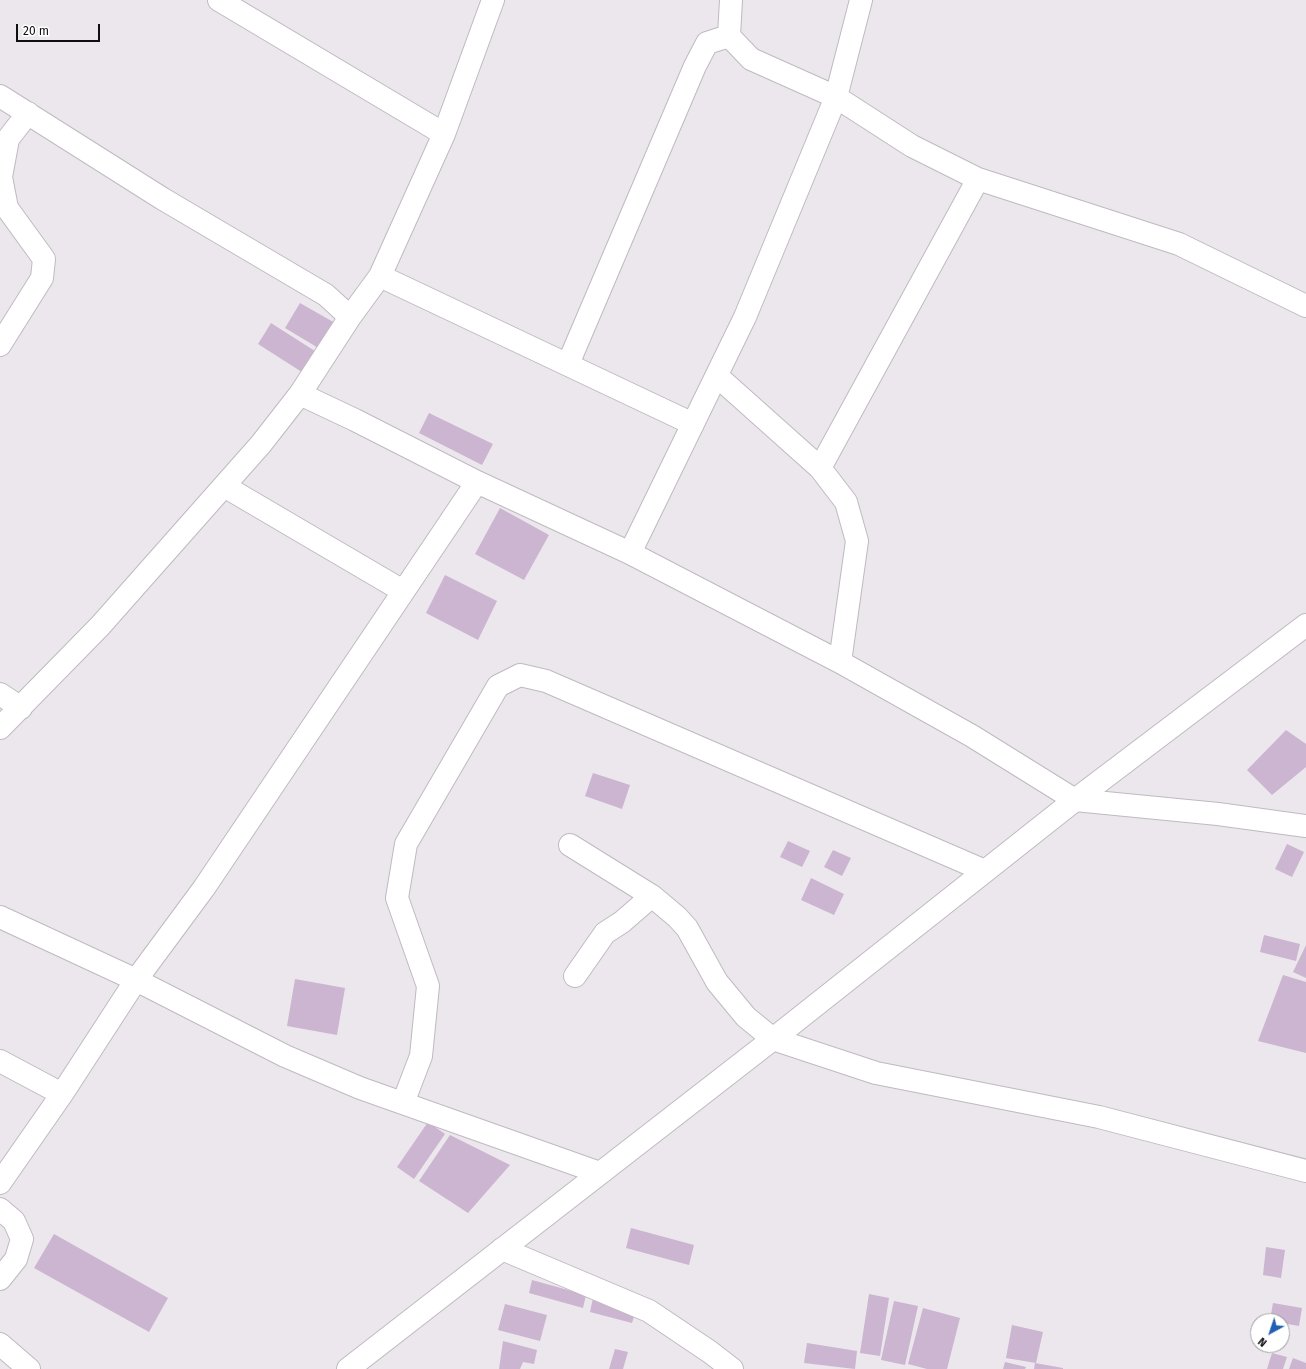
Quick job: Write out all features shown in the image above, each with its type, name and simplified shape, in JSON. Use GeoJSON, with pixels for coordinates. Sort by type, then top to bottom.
{"type":"FeatureCollection","features":[{"type":"Feature","properties":{"kind":"street"},"geometry":{"type":"LineString","coordinates":[[219,0],[444,134]]}},
{"type":"Feature","properties":{"kind":"street"},"geometry":{"type":"LineString","coordinates":[[0,728],[100,626],[261,444],[300,394],[350,316],[380,276],[444,134],[494,0]]}},
{"type":"Feature","properties":{"kind":"street"},"geometry":{"type":"LineString","coordinates":[[731,0],[729,36],[751,59],[836,97],[912,146],[978,179],[1179,244],[1306,306]]}},
{"type":"Feature","properties":{"kind":"street"},"geometry":{"type":"LineString","coordinates":[[630,553],[745,317],[836,97],[862,0]]}},
{"type":"Feature","properties":{"kind":"street"},"geometry":{"type":"LineString","coordinates":[[568,364],[695,66],[707,43],[729,36]]}},
{"type":"Feature","properties":{"kind":"street"},"geometry":{"type":"LineString","coordinates":[[0,96],[162,199],[326,295],[350,316]]}},
{"type":"Feature","properties":{"kind":"street"},"geometry":{"type":"LineString","coordinates":[[0,345],[42,278],[44,259],[6,208],[0,177],[8,140],[28,113]]}},
{"type":"Feature","properties":{"kind":"street"},"geometry":{"type":"LineString","coordinates":[[820,468],[978,179]]}},
{"type":"Feature","properties":{"kind":"street"},"geometry":{"type":"LineString","coordinates":[[380,276],[694,424]]}},
{"type":"Feature","properties":{"kind":"street"},"geometry":{"type":"LineString","coordinates":[[717,376],[820,468],[846,502],[857,540],[840,662]]}},
{"type":"Feature","properties":{"kind":"street"},"geometry":{"type":"LineString","coordinates":[[300,394],[355,420],[477,482],[630,553],[840,662],[972,736],[1075,800],[1218,814],[1306,826]]}},
{"type":"Feature","properties":{"kind":"street"},"geometry":{"type":"LineString","coordinates":[[0,1183],[62,1094],[136,980],[204,888],[477,482]]}},
{"type":"Feature","properties":{"kind":"street"},"geometry":{"type":"LineString","coordinates":[[224,486],[403,591]]}},
{"type":"Feature","properties":{"kind":"street"},"geometry":{"type":"LineString","coordinates":[[348,1369],[773,1039],[1075,800],[1306,625]]}},
{"type":"Feature","properties":{"kind":"street"},"geometry":{"type":"LineString","coordinates":[[403,1103],[421,1056],[428,986],[397,898],[406,844],[498,686],[520,675],[546,681],[985,871]]}},
{"type":"Feature","properties":{"kind":"street"},"geometry":{"type":"LineString","coordinates":[[0,694],[21,708]]}},
{"type":"Feature","properties":{"kind":"street"},"geometry":{"type":"LineString","coordinates":[[570,845],[652,896],[687,928],[717,982],[746,1017],[773,1039],[876,1073],[1099,1117],[1306,1171]]}},
{"type":"Feature","properties":{"kind":"street"},"geometry":{"type":"LineString","coordinates":[[575,976],[605,934],[622,922],[652,896]]}},
{"type":"Feature","properties":{"kind":"street"},"geometry":{"type":"LineString","coordinates":[[0,917],[136,980],[285,1056],[360,1088],[600,1173]]}},
{"type":"Feature","properties":{"kind":"street"},"geometry":{"type":"LineString","coordinates":[[0,1061],[62,1094]]}},
{"type":"Feature","properties":{"kind":"street"},"geometry":{"type":"LineString","coordinates":[[0,1209],[14,1221],[22,1239],[16,1259],[0,1280]]}},
{"type":"Feature","properties":{"kind":"street"},"geometry":{"type":"LineString","coordinates":[[502,1249],[649,1311],[710,1352],[732,1369]]}},
{"type":"Feature","properties":{"kind":"street"},"geometry":{"type":"LineString","coordinates":[[0,1344],[29,1369]]}},
{"type":"Feature","properties":{"kind":"building"},"geometry":{"type":"Polygon","coordinates":[[[300,303],[335,323],[320,349],[285,328],[300,303]]]}},
{"type":"Feature","properties":{"kind":"building"},"geometry":{"type":"Polygon","coordinates":[[[271,323],[318,353],[305,374],[258,344],[271,323]]]}},
{"type":"Feature","properties":{"kind":"building"},"geometry":{"type":"Polygon","coordinates":[[[429,413],[493,444],[482,465],[419,433],[429,413]]]}},
{"type":"Feature","properties":{"kind":"building"},"geometry":{"type":"Polygon","coordinates":[[[500,508],[549,535],[524,580],[475,554],[500,508]]]}},
{"type":"Feature","properties":{"kind":"building"},"geometry":{"type":"Polygon","coordinates":[[[445,575],[497,601],[478,640],[426,613],[445,575]]]}},
{"type":"Feature","properties":{"kind":"building"},"geometry":{"type":"Polygon","coordinates":[[[1286,730],[1306,744],[1306,767],[1272,795],[1247,770],[1286,730]]]}},
{"type":"Feature","properties":{"kind":"building"},"geometry":{"type":"Polygon","coordinates":[[[593,773],[630,785],[622,809],[585,796],[593,773]]]}},
{"type":"Feature","properties":{"kind":"building"},"geometry":{"type":"Polygon","coordinates":[[[788,841],[810,851],[802,867],[780,857],[788,841]]]}},
{"type":"Feature","properties":{"kind":"building"},"geometry":{"type":"Polygon","coordinates":[[[1287,844],[1304,852],[1292,877],[1275,869],[1287,844]]]}},
{"type":"Feature","properties":{"kind":"building"},"geometry":{"type":"Polygon","coordinates":[[[833,850],[851,858],[842,876],[824,867],[833,850]]]}},
{"type":"Feature","properties":{"kind":"building"},"geometry":{"type":"Polygon","coordinates":[[[811,878],[844,894],[834,915],[801,900],[811,878]]]}},
{"type":"Feature","properties":{"kind":"building"},"geometry":{"type":"Polygon","coordinates":[[[1264,935],[1300,944],[1296,961],[1260,952],[1264,935]]]}},
{"type":"Feature","properties":{"kind":"building"},"geometry":{"type":"Polygon","coordinates":[[[1306,945],[1306,978],[1293,972],[1306,945]]]}},
{"type":"Feature","properties":{"kind":"building"},"geometry":{"type":"Polygon","coordinates":[[[1283,975],[1306,982],[1306,1053],[1258,1041],[1283,975]]]}},
{"type":"Feature","properties":{"kind":"building"},"geometry":{"type":"Polygon","coordinates":[[[295,979],[345,988],[337,1035],[287,1026],[295,979]]]}},
{"type":"Feature","properties":{"kind":"building"},"geometry":{"type":"Polygon","coordinates":[[[428,1122],[445,1134],[414,1179],[397,1167],[428,1122]]]}},
{"type":"Feature","properties":{"kind":"building"},"geometry":{"type":"Polygon","coordinates":[[[450,1135],[510,1165],[468,1213],[419,1181],[450,1135]]]}},
{"type":"Feature","properties":{"kind":"building"},"geometry":{"type":"Polygon","coordinates":[[[631,1228],[694,1245],[689,1265],[626,1248],[631,1228]]]}},
{"type":"Feature","properties":{"kind":"building"},"geometry":{"type":"Polygon","coordinates":[[[54,1234],[168,1298],[149,1332],[34,1268],[54,1234]]]}},
{"type":"Feature","properties":{"kind":"building"},"geometry":{"type":"Polygon","coordinates":[[[1266,1247],[1285,1250],[1281,1278],[1263,1275],[1266,1247]]]}},
{"type":"Feature","properties":{"kind":"building"},"geometry":{"type":"Polygon","coordinates":[[[532,1280],[586,1295],[583,1308],[529,1293],[532,1280]]]}},
{"type":"Feature","properties":{"kind":"building"},"geometry":{"type":"Polygon","coordinates":[[[869,1294],[889,1298],[880,1356],[860,1353],[869,1294]]]}},
{"type":"Feature","properties":{"kind":"building"},"geometry":{"type":"Polygon","coordinates":[[[593,1298],[636,1310],[632,1323],[590,1312],[593,1298]]]}},
{"type":"Feature","properties":{"kind":"building"},"geometry":{"type":"Polygon","coordinates":[[[894,1301],[918,1306],[905,1365],[881,1360],[894,1301]]]}},
{"type":"Feature","properties":{"kind":"building"},"geometry":{"type":"Polygon","coordinates":[[[1273,1303],[1302,1308],[1299,1326],[1290,1324],[1290,1313],[1271,1313],[1273,1303]]]}},
{"type":"Feature","properties":{"kind":"building"},"geometry":{"type":"Polygon","coordinates":[[[505,1304],[547,1315],[540,1341],[498,1330],[505,1304]]]}},
{"type":"Feature","properties":{"kind":"building"},"geometry":{"type":"Polygon","coordinates":[[[923,1308],[960,1318],[947,1369],[927,1369],[908,1364],[923,1308]]]}},
{"type":"Feature","properties":{"kind":"building"},"geometry":{"type":"Polygon","coordinates":[[[1012,1325],[1043,1332],[1036,1363],[1006,1358],[1012,1325]]]}},
{"type":"Feature","properties":{"kind":"building"},"geometry":{"type":"Polygon","coordinates":[[[503,1341],[537,1350],[534,1364],[523,1362],[520,1369],[499,1369],[503,1341]]]}},
{"type":"Feature","properties":{"kind":"building"},"geometry":{"type":"Polygon","coordinates":[[[807,1343],[857,1351],[855,1369],[804,1363],[807,1343]]]}},
{"type":"Feature","properties":{"kind":"building"},"geometry":{"type":"Polygon","coordinates":[[[615,1349],[628,1352],[623,1369],[609,1369],[615,1349]]]}},
{"type":"Feature","properties":{"kind":"building"},"geometry":{"type":"Polygon","coordinates":[[[1272,1353],[1287,1357],[1283,1369],[1267,1369],[1272,1353]]]}},
{"type":"Feature","properties":{"kind":"building"},"geometry":{"type":"Polygon","coordinates":[[[1293,1358],[1306,1363],[1306,1369],[1289,1369],[1293,1358]]]}},
{"type":"Feature","properties":{"kind":"building"},"geometry":{"type":"Polygon","coordinates":[[[1005,1362],[1026,1367],[1025,1369],[1003,1369],[1005,1362]]]}},
{"type":"Feature","properties":{"kind":"building"},"geometry":{"type":"Polygon","coordinates":[[[1035,1363],[1063,1368],[1063,1369],[1034,1369],[1035,1363]]]}}]}
